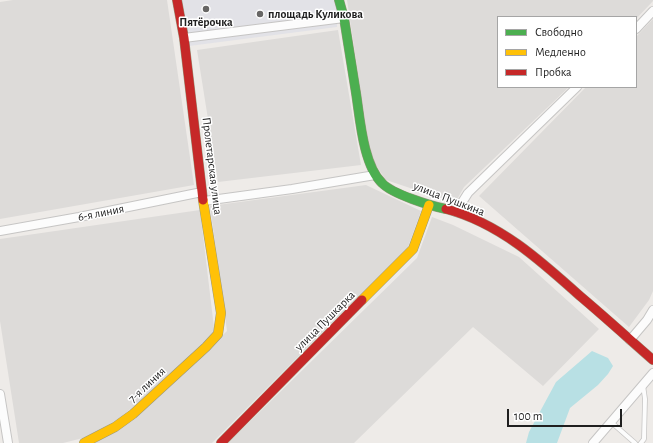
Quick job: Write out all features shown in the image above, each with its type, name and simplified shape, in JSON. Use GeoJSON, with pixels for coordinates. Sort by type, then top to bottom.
{"type":"FeatureCollection","features":[{"type":"Feature","properties":{"kind":"street","name":"Пролетарская улица"},"geometry":{"type":"LineString","coordinates":[[177,0],[184,38],[203,197],[221,312],[218,334]]}},
{"type":"Feature","properties":{"kind":"street","name":"улица Пушкина"},"geometry":{"type":"LineString","coordinates":[[339,0],[344,18],[366,152],[375,175],[381,183],[387,188],[429,205],[456,212],[499,231],[522,245],[653,360]]}},
{"type":"Feature","properties":{"kind":"street"},"geometry":{"type":"LineString","coordinates":[[637,28],[653,11]]}},
{"type":"Feature","properties":{"kind":"street"},"geometry":{"type":"LineString","coordinates":[[184,38],[344,18]]}},
{"type":"Feature","properties":{"kind":"street"},"geometry":{"type":"LineString","coordinates":[[456,212],[468,193],[576,88]]}},
{"type":"Feature","properties":{"kind":"street","name":"6-я линия"},"geometry":{"type":"LineString","coordinates":[[0,231],[203,197],[292,189],[375,175]]}},
{"type":"Feature","properties":{"kind":"street","name":"улица Пушкарка"},"geometry":{"type":"LineString","coordinates":[[221,443],[413,249],[429,205]]}},
{"type":"Feature","properties":{"kind":"street"},"geometry":{"type":"LineString","coordinates":[[630,340],[647,320],[653,310]]}},
{"type":"Feature","properties":{"kind":"street","name":"7-я линия"},"geometry":{"type":"LineString","coordinates":[[84,443],[115,427],[133,414],[206,347],[218,334]]}},
{"type":"Feature","properties":{"kind":"street"},"geometry":{"type":"LineString","coordinates":[[593,443],[653,373]]}},
{"type":"Feature","properties":{"kind":"street"},"geometry":{"type":"LineString","coordinates":[[0,394],[8,443]]}},
{"type":"Feature","properties":{"kind":"lane"},"geometry":{"type":"LineString","coordinates":[[641,443],[644,439],[645,399],[643,385]]}},
{"type":"Feature","properties":{"kind":"lane"},"geometry":{"type":"LineString","coordinates":[[611,422],[635,443]]}},
{"type":"Feature","properties":{"kind":"shaded area"},"geometry":{"type":"Polygon","coordinates":[[[13,0],[167,0],[194,185],[0,219],[0,2],[13,0]]]}},
{"type":"Feature","properties":{"kind":"shaded area","name":"площадь Куликова"},"geometry":{"type":"Polygon","coordinates":[[[181,0],[338,0],[337,27],[189,46],[181,0]]]}},
{"type":"Feature","properties":{"kind":"shaded area"},"geometry":{"type":"Polygon","coordinates":[[[347,0],[653,0],[637,18],[637,16],[497,16],[497,88],[568,88],[464,187],[455,203],[386,180],[375,164],[369,146],[347,0]]]}},
{"type":"Feature","properties":{"kind":"shaded area"},"geometry":{"type":"Polygon","coordinates":[[[653,19],[653,291],[649,300],[629,327],[479,196],[585,88],[637,88],[637,36],[653,19]]]}},
{"type":"Feature","properties":{"kind":"shaded area"},"geometry":{"type":"Polygon","coordinates":[[[338,30],[361,165],[218,182],[197,50],[338,30]]]}},
{"type":"Feature","properties":{"kind":"shaded area"},"geometry":{"type":"Polygon","coordinates":[[[366,185],[421,211],[408,247],[212,443],[95,443],[139,415],[227,331],[210,206],[366,185]]]}},
{"type":"Feature","properties":{"kind":"shaded area"},"geometry":{"type":"Polygon","coordinates":[[[200,210],[215,336],[121,417],[91,436],[63,443],[19,443],[0,321],[0,239],[200,210]]]}},
{"type":"Feature","properties":{"kind":"shaded area"},"geometry":{"type":"Polygon","coordinates":[[[432,217],[453,225],[519,257],[599,329],[543,386],[473,327],[354,443],[228,443],[417,258],[432,217]]]}},
{"type":"Feature","properties":{"kind":"water"},"geometry":{"type":"Polygon","coordinates":[[[592,351],[608,358],[613,366],[608,374],[598,385],[570,408],[557,443],[526,443],[529,432],[556,382],[592,351]]]}},
{"type":"Feature","properties":{"kind":"traffic: fast"},"geometry":{"type":"LineString","coordinates":[[339,0],[344,18],[363,141],[370,165],[382,183],[387,187],[403,195],[446,209]]}},
{"type":"Feature","properties":{"kind":"traffic: slow"},"geometry":{"type":"LineString","coordinates":[[84,443],[115,427],[133,414],[206,347],[218,334],[221,313],[203,200]]}},
{"type":"Feature","properties":{"kind":"traffic: slow"},"geometry":{"type":"LineString","coordinates":[[362,300],[413,249],[429,205]]}},
{"type":"Feature","properties":{"kind":"traffic: jam"},"geometry":{"type":"LineString","coordinates":[[177,0],[184,38],[203,200]]}},
{"type":"Feature","properties":{"kind":"traffic: jam"},"geometry":{"type":"LineString","coordinates":[[446,209],[484,223],[518,244],[550,269],[653,360]]}},
{"type":"Feature","properties":{"kind":"traffic: jam"},"geometry":{"type":"LineString","coordinates":[[221,443],[362,300]]}},
{"type":"Feature","properties":{"kind":"place","name":"Пятёрочка"},"geometry":{"type":"Point","coordinates":[206,9]}},
{"type":"Feature","properties":{"kind":"place","name":"площадь Куликова"},"geometry":{"type":"Point","coordinates":[260,14]}}]}
